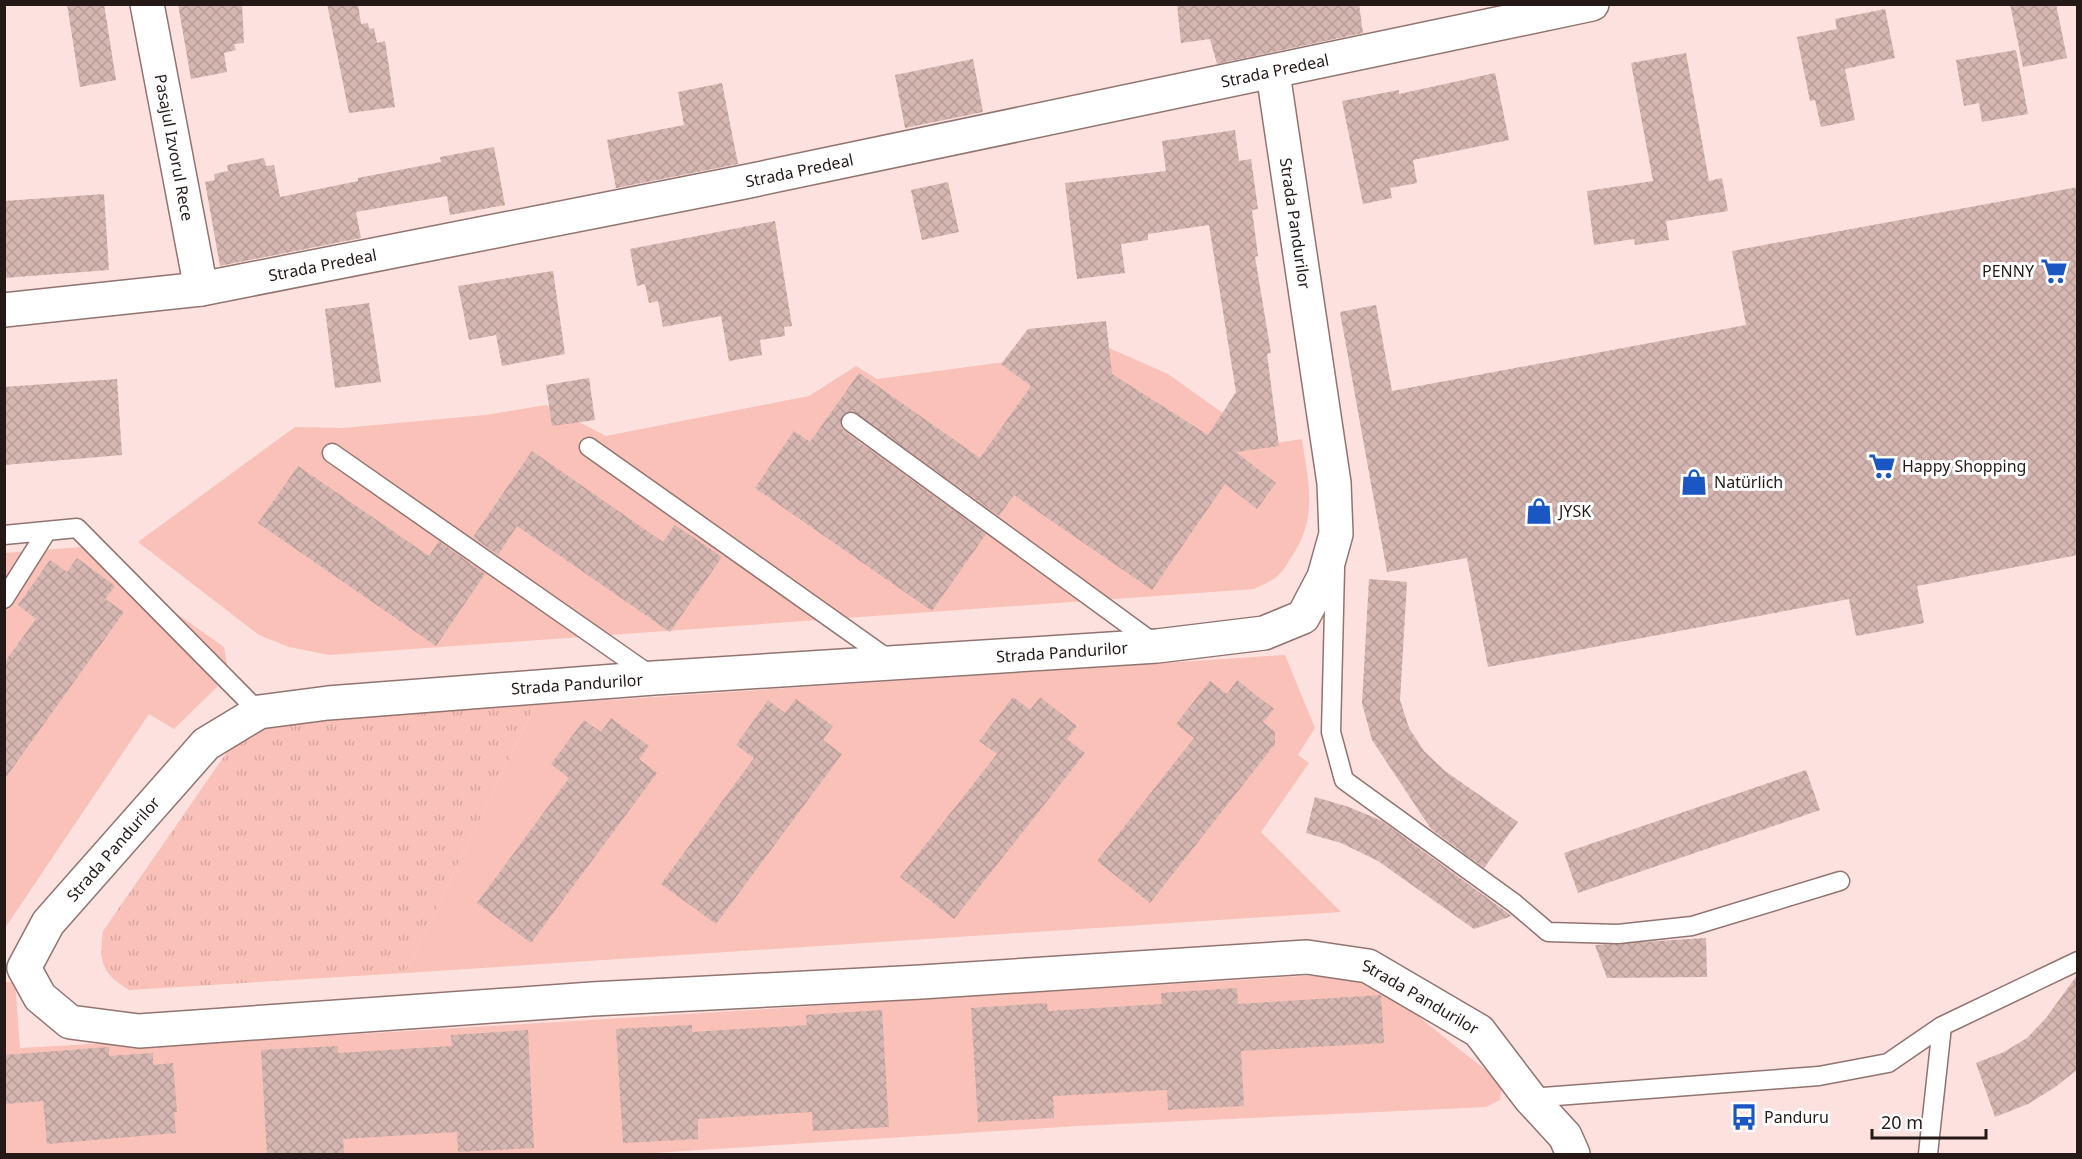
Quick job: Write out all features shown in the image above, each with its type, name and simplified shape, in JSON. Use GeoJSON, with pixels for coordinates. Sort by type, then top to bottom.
{"type":"FeatureCollection","features":[{"type":"Feature","properties":{"kind":"street","name":"Pasajul Izvorul Rece"},"geometry":{"type":"LineString","coordinates":[[147,4],[201,289]]}},
{"type":"Feature","properties":{"kind":"street","name":"Strada Predeal"},"geometry":{"type":"LineString","coordinates":[[4,310],[201,289],[744,182],[1273,73],[1592,4]]}},
{"type":"Feature","properties":{"kind":"street","name":"Strada Pandurilor"},"geometry":{"type":"LineString","coordinates":[[1273,73],[1334,483],[1336,534],[1324,578],[1303,616],[1264,633],[1157,646],[654,678],[328,703],[259,712],[206,744],[48,923],[14,968],[40,997],[70,1022],[139,1031],[592,999],[921,982],[1307,957],[1368,966],[1479,1031],[1530,1098],[1565,1136],[1573,1155]]}},
{"type":"Feature","properties":{"kind":"lane"},"geometry":{"type":"LineString","coordinates":[[851,422],[1157,646]]}},
{"type":"Feature","properties":{"kind":"lane"},"geometry":{"type":"LineString","coordinates":[[589,447],[895,664]]}},
{"type":"Feature","properties":{"kind":"lane"},"geometry":{"type":"LineString","coordinates":[[332,453],[654,678]]}},
{"type":"Feature","properties":{"kind":"lane"},"geometry":{"type":"LineString","coordinates":[[4,535],[77,528],[259,712]]}},
{"type":"Feature","properties":{"kind":"lane"},"geometry":{"type":"LineString","coordinates":[[4,599],[47,531]]}},
{"type":"Feature","properties":{"kind":"lane"},"geometry":{"type":"LineString","coordinates":[[1336,534],[1331,732],[1344,780],[1514,903],[1548,932],[1618,934],[1692,926],[1840,881]]}},
{"type":"Feature","properties":{"kind":"lane"},"geometry":{"type":"LineString","coordinates":[[1530,1098],[1819,1076],[1888,1063],[1942,1026],[2078,961]]}},
{"type":"Feature","properties":{"kind":"lane"},"geometry":{"type":"LineString","coordinates":[[1928,1155],[1942,1026]]}},
{"type":"Feature","properties":{"kind":"green space"},"geometry":{"type":"Polygon","coordinates":[[[1109,348],[1168,374],[1234,421],[1245,448],[1302,439],[1309,511],[1301,539],[1294,553],[1282,572],[1274,579],[1254,589],[329,655],[289,647],[259,635],[138,542],[295,427],[343,428],[485,415],[546,405],[606,436],[809,396],[856,366],[877,379],[1109,348]]]}},
{"type":"Feature","properties":{"kind":"green space"},"geometry":{"type":"Polygon","coordinates":[[[82,547],[224,647],[228,669],[217,687],[174,729],[149,714],[5,928],[4,553],[82,547]]]}},
{"type":"Feature","properties":{"kind":"green space"},"geometry":{"type":"Polygon","coordinates":[[[1285,655],[1315,728],[1298,755],[1309,763],[1261,832],[1341,912],[405,973],[535,705],[1285,655]]]}},
{"type":"Feature","properties":{"kind":"green space"},"geometry":{"type":"Polygon","coordinates":[[[535,705],[405,973],[129,990],[107,972],[101,951],[103,931],[227,752],[255,731],[309,718],[535,705]]]}},
{"type":"Feature","properties":{"kind":"green space"},"geometry":{"type":"Polygon","coordinates":[[[1353,973],[1372,980],[1497,1079],[1502,1087],[1500,1100],[1486,1107],[1077,1126],[637,1154],[5,1154],[5,982],[15,982],[20,1048],[109,1043],[182,1045],[1353,973]]]}},
{"type":"Feature","properties":{"kind":"building"},"geometry":{"type":"Polygon","coordinates":[[[67,4],[104,4],[116,80],[80,87],[67,4]]]}},
{"type":"Feature","properties":{"kind":"building"},"geometry":{"type":"Polygon","coordinates":[[[178,4],[242,4],[244,43],[234,44],[236,50],[224,53],[227,72],[191,79],[178,4]]]}},
{"type":"Feature","properties":{"kind":"building"},"geometry":{"type":"Polygon","coordinates":[[[327,4],[358,4],[361,24],[368,23],[369,29],[374,28],[377,43],[385,41],[395,107],[349,113],[327,4]]]}},
{"type":"Feature","properties":{"kind":"building"},"geometry":{"type":"Polygon","coordinates":[[[1177,4],[1359,4],[1363,33],[1217,64],[1210,39],[1181,43],[1177,4]]]}},
{"type":"Feature","properties":{"kind":"building"},"geometry":{"type":"Polygon","coordinates":[[[2010,4],[2056,4],[2067,58],[2023,67],[2010,4]]]}},
{"type":"Feature","properties":{"kind":"building"},"geometry":{"type":"Polygon","coordinates":[[[1885,9],[1895,58],[1845,69],[1855,120],[1821,127],[1815,100],[1810,101],[1797,37],[1837,29],[1835,19],[1885,9]]]}},
{"type":"Feature","properties":{"kind":"building"},"geometry":{"type":"Polygon","coordinates":[[[2016,50],[2028,114],[1982,122],[1979,103],[1964,106],[1956,60],[2016,50]]]}},
{"type":"Feature","properties":{"kind":"building"},"geometry":{"type":"Polygon","coordinates":[[[1686,53],[1709,181],[1722,178],[1728,211],[1666,221],[1669,240],[1635,245],[1634,239],[1594,245],[1587,191],[1653,181],[1631,63],[1686,53]]]}},
{"type":"Feature","properties":{"kind":"building"},"geometry":{"type":"Polygon","coordinates":[[[973,59],[983,112],[905,128],[895,75],[973,59]]]}},
{"type":"Feature","properties":{"kind":"building"},"geometry":{"type":"Polygon","coordinates":[[[1495,73],[1509,140],[1413,160],[1417,183],[1390,188],[1392,198],[1363,204],[1342,101],[1399,90],[1399,94],[1495,73]]]}},
{"type":"Feature","properties":{"kind":"building"},"geometry":{"type":"Polygon","coordinates":[[[722,83],[738,164],[616,188],[607,140],[684,125],[678,92],[722,83]]]}},
{"type":"Feature","properties":{"kind":"building"},"geometry":{"type":"Polygon","coordinates":[[[1235,130],[1239,161],[1251,159],[1258,209],[1252,210],[1258,256],[1255,257],[1271,353],[1267,354],[1279,446],[1236,452],[1276,483],[1257,509],[1225,484],[1152,590],[1014,495],[999,516],[853,411],[842,416],[841,426],[844,431],[986,534],[932,611],[755,488],[794,431],[810,442],[859,373],[980,458],[1031,386],[1001,364],[1028,329],[1106,321],[1112,374],[1208,435],[1236,392],[1209,225],[1148,234],[1148,240],[1121,244],[1125,273],[1077,279],[1065,183],[1166,171],[1162,141],[1235,130]]]}},
{"type":"Feature","properties":{"kind":"building"},"geometry":{"type":"Polygon","coordinates":[[[494,147],[505,205],[450,215],[447,196],[356,212],[361,238],[220,266],[205,182],[215,180],[214,174],[228,171],[227,165],[264,158],[266,166],[274,165],[280,197],[358,181],[358,178],[441,162],[440,157],[494,147]]]}},
{"type":"Feature","properties":{"kind":"building"},"geometry":{"type":"Polygon","coordinates":[[[948,182],[959,232],[922,240],[911,190],[948,182]]]}},
{"type":"Feature","properties":{"kind":"building"},"geometry":{"type":"Polygon","coordinates":[[[2078,187],[2078,555],[1917,586],[1924,623],[1856,636],[1849,599],[1488,667],[1467,558],[1387,572],[1340,312],[1376,305],[1392,391],[1746,325],[1732,251],[2078,187]]]}},
{"type":"Feature","properties":{"kind":"building"},"geometry":{"type":"Polygon","coordinates":[[[104,194],[109,270],[4,278],[4,201],[104,194]]]}},
{"type":"Feature","properties":{"kind":"building"},"geometry":{"type":"Polygon","coordinates":[[[775,221],[792,326],[784,327],[785,336],[760,340],[762,355],[729,361],[721,316],[663,327],[658,301],[649,303],[645,284],[637,286],[630,249],[775,221]]]}},
{"type":"Feature","properties":{"kind":"building"},"geometry":{"type":"Polygon","coordinates":[[[553,271],[565,354],[502,366],[496,335],[469,340],[458,286],[553,271]]]}},
{"type":"Feature","properties":{"kind":"building"},"geometry":{"type":"Polygon","coordinates":[[[369,303],[381,382],[335,388],[325,309],[369,303]]]}},
{"type":"Feature","properties":{"kind":"building"},"geometry":{"type":"Polygon","coordinates":[[[589,378],[595,420],[552,426],[546,385],[589,378]]]}},
{"type":"Feature","properties":{"kind":"building"},"geometry":{"type":"Polygon","coordinates":[[[117,379],[122,455],[4,465],[4,387],[117,379]]]}},
{"type":"Feature","properties":{"kind":"building"},"geometry":{"type":"Polygon","coordinates":[[[532,451],[663,542],[675,525],[722,557],[670,632],[517,526],[498,555],[473,537],[532,451]]]}},
{"type":"Feature","properties":{"kind":"building"},"geometry":{"type":"Polygon","coordinates":[[[298,466],[429,556],[439,541],[485,574],[436,646],[258,523],[298,466]]]}},
{"type":"Feature","properties":{"kind":"building"},"geometry":{"type":"Polygon","coordinates":[[[77,558],[115,586],[105,599],[124,612],[4,780],[4,663],[36,619],[18,605],[50,560],[67,572],[77,558]]]}},
{"type":"Feature","properties":{"kind":"building"},"geometry":{"type":"Polygon","coordinates":[[[1369,579],[1407,582],[1400,700],[1409,728],[1424,751],[1445,771],[1518,822],[1484,868],[1431,829],[1372,740],[1362,703],[1369,579]]]}},
{"type":"Feature","properties":{"kind":"building"},"geometry":{"type":"Polygon","coordinates":[[[1237,680],[1274,709],[1263,722],[1275,732],[1275,744],[1150,903],[1097,861],[1194,738],[1176,724],[1210,681],[1227,694],[1237,680]]]}},
{"type":"Feature","properties":{"kind":"building"},"geometry":{"type":"Polygon","coordinates":[[[1013,697],[1030,710],[1040,697],[1077,726],[1067,739],[1085,753],[954,919],[900,877],[997,754],[979,741],[1013,697]]]}},
{"type":"Feature","properties":{"kind":"building"},"geometry":{"type":"Polygon","coordinates":[[[796,699],[833,726],[823,740],[842,754],[716,924],[661,884],[754,758],[736,745],[768,700],[785,713],[796,699]]]}},
{"type":"Feature","properties":{"kind":"building"},"geometry":{"type":"Polygon","coordinates":[[[611,718],[649,746],[639,759],[657,773],[531,943],[477,903],[569,778],[551,764],[584,720],[601,732],[611,718]]]}},
{"type":"Feature","properties":{"kind":"building"},"geometry":{"type":"Polygon","coordinates":[[[1806,770],[1820,810],[1578,893],[1564,853],[1806,770]]]}},
{"type":"Feature","properties":{"kind":"building"},"geometry":{"type":"Polygon","coordinates":[[[1315,797],[1349,807],[1382,821],[1512,916],[1474,929],[1378,861],[1341,843],[1306,833],[1315,797]]]}},
{"type":"Feature","properties":{"kind":"building"},"geometry":{"type":"Polygon","coordinates":[[[1706,938],[1707,977],[1607,978],[1595,945],[1706,938]]]}},
{"type":"Feature","properties":{"kind":"building"},"geometry":{"type":"Polygon","coordinates":[[[2078,974],[2078,1069],[2054,1088],[2028,1104],[1995,1117],[1976,1063],[2004,1052],[2027,1038],[2046,1018],[2078,974]]]}},
{"type":"Feature","properties":{"kind":"building"},"geometry":{"type":"Polygon","coordinates":[[[1237,988],[1238,1004],[1381,995],[1384,1043],[1241,1051],[1244,1106],[1168,1110],[1167,1090],[1053,1096],[1054,1118],[978,1122],[971,1008],[1047,1003],[1048,1011],[1162,1004],[1161,993],[1237,988]]]}},
{"type":"Feature","properties":{"kind":"building"},"geometry":{"type":"Polygon","coordinates":[[[882,1010],[889,1127],[813,1131],[812,1112],[698,1119],[698,1139],[623,1143],[616,1029],[692,1025],[692,1032],[807,1025],[806,1015],[882,1010]]]}},
{"type":"Feature","properties":{"kind":"building"},"geometry":{"type":"Polygon","coordinates":[[[528,1030],[534,1148],[458,1152],[457,1132],[343,1139],[344,1155],[267,1155],[261,1050],[338,1046],[338,1053],[452,1046],[451,1035],[528,1030]]]}},
{"type":"Feature","properties":{"kind":"building"},"geometry":{"type":"Polygon","coordinates":[[[109,1047],[109,1056],[153,1053],[153,1065],[173,1063],[177,1112],[174,1112],[176,1133],[47,1144],[43,1101],[4,1104],[4,1055],[109,1047]]]}},
{"type":"Feature","properties":{"kind":"place","name":"PENNY"},"geometry":{"type":"Point","coordinates":[2054,271]}},
{"type":"Feature","properties":{"kind":"place","name":"Happy Shopping"},"geometry":{"type":"Point","coordinates":[1882,466]}},
{"type":"Feature","properties":{"kind":"place","name":"Natürlich"},"geometry":{"type":"Point","coordinates":[1694,482]}},
{"type":"Feature","properties":{"kind":"place","name":"JYSK"},"geometry":{"type":"Point","coordinates":[1539,511]}},
{"type":"Feature","properties":{"kind":"place","name":"Panduru"},"geometry":{"type":"Point","coordinates":[1744,1117]}}]}
